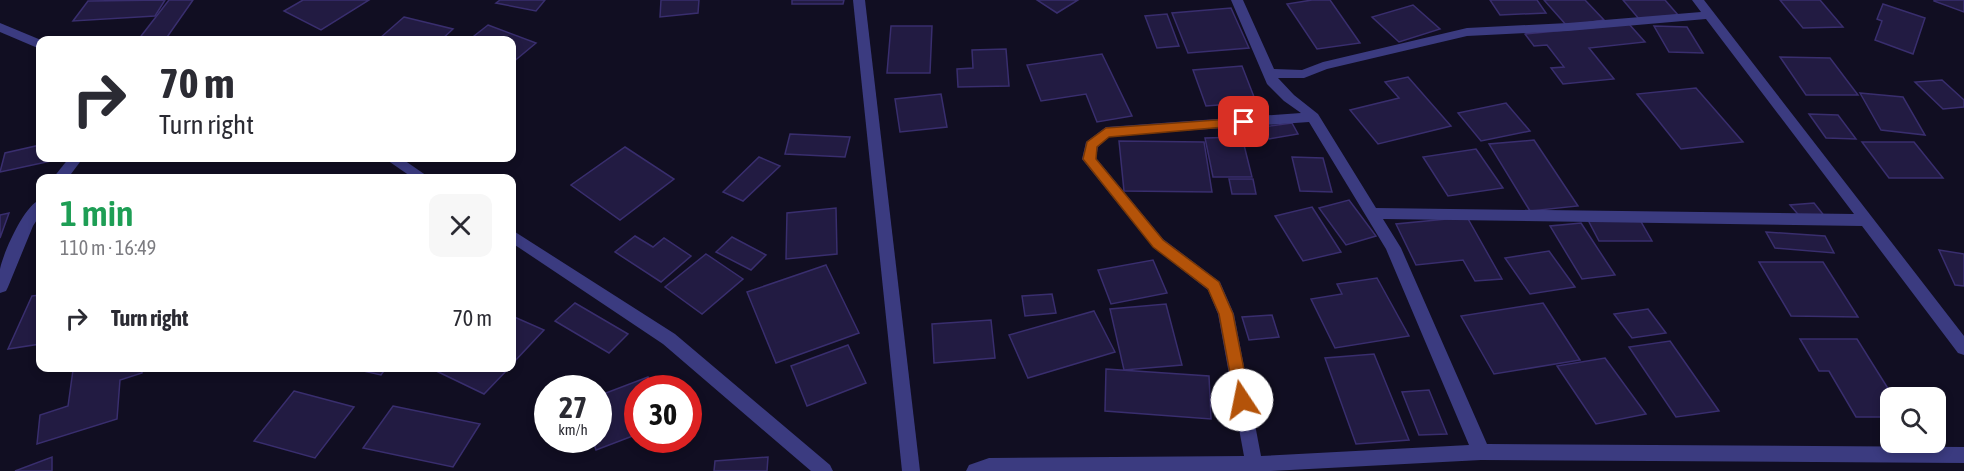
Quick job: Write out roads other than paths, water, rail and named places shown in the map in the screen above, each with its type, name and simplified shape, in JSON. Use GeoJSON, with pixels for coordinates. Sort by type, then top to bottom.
{"type":"FeatureCollection","features":[{"type":"Feature","properties":{"kind":"street"},"geometry":{"type":"LineString","coordinates":[[859,0],[911,471]]}},
{"type":"Feature","properties":{"kind":"street"},"geometry":{"type":"LineString","coordinates":[[1237,0],[1274,84],[1312,117],[1324,132],[1393,248],[1481,452]]}},
{"type":"Feature","properties":{"kind":"street"},"geometry":{"type":"LineString","coordinates":[[1698,0],[1964,348]]}},
{"type":"Feature","properties":{"kind":"street"},"geometry":{"type":"LineString","coordinates":[[1269,73],[1304,74],[1323,66],[1425,44],[1467,32],[1568,27],[1710,15]]}},
{"type":"Feature","properties":{"kind":"street"},"geometry":{"type":"LineString","coordinates":[[0,27],[36,43]]}},
{"type":"Feature","properties":{"kind":"street"},"geometry":{"type":"LineString","coordinates":[[1254,464],[1226,314],[1214,286],[1158,243],[1089,159],[1091,145],[1106,132],[1312,117]]}},
{"type":"Feature","properties":{"kind":"street"},"geometry":{"type":"LineString","coordinates":[[63,174],[73,162]]}},
{"type":"Feature","properties":{"kind":"street"},"geometry":{"type":"LineString","coordinates":[[397,162],[416,174]]}},
{"type":"Feature","properties":{"kind":"street"},"geometry":{"type":"LineString","coordinates":[[0,287],[26,225],[36,211]]}},
{"type":"Feature","properties":{"kind":"street"},"geometry":{"type":"LineString","coordinates":[[1371,213],[1576,215],[1693,220],[1866,220]]}},
{"type":"Feature","properties":{"kind":"street"},"geometry":{"type":"LineString","coordinates":[[516,239],[669,339],[824,471]]}},
{"type":"Feature","properties":{"kind":"street"},"geometry":{"type":"LineString","coordinates":[[975,471],[989,466],[1254,464],[1481,452],[1964,455]]}}]}
